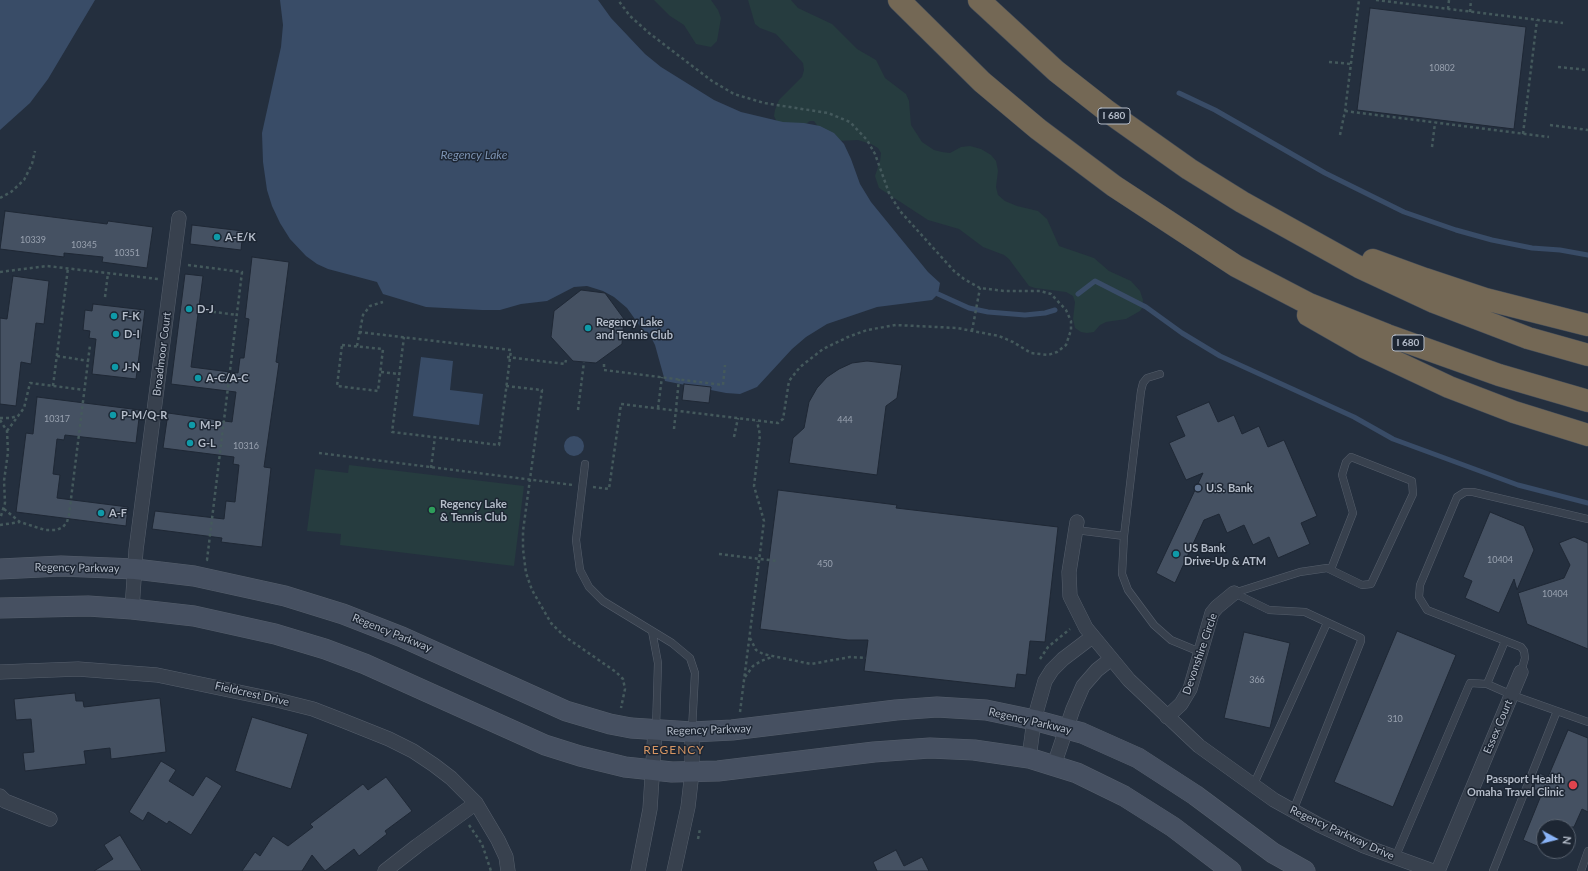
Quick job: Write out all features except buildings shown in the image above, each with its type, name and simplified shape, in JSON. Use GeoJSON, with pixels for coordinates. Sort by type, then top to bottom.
{"type":"FeatureCollection","features":[{"type":"Feature","properties":{"kind":"highway","name":"I 680"},"geometry":{"type":"LineString","coordinates":[[899,0],[982,82],[1038,129],[1114,186],[1236,266],[1309,304],[1387,335],[1499,375],[1588,401]]}},
{"type":"Feature","properties":{"kind":"highway","name":"I 680"},"geometry":{"type":"LineString","coordinates":[[980,0],[1041,57],[1113,116],[1189,169],[1263,214],[1359,267],[1434,302],[1528,338],[1588,355]]}},
{"type":"Feature","properties":{"kind":"highway"},"geometry":{"type":"LineString","coordinates":[[1263,214],[1340,247],[1425,279],[1492,301],[1588,325]]}},
{"type":"Feature","properties":{"kind":"highway"},"geometry":{"type":"LineString","coordinates":[[1236,266],[1300,311],[1414,372],[1477,399],[1588,435]]}},
{"type":"Feature","properties":{"kind":"main road","name":"Regency Parkway"},"geometry":{"type":"LineString","coordinates":[[0,569],[68,566],[135,569],[213,580],[300,600],[343,614],[402,637],[566,711],[610,724],[655,730],[692,732],[759,728],[925,708],[976,709],[1034,720],[1066,728],[1111,745],[1154,767],[1196,795],[1273,853],[1305,871]]}},
{"type":"Feature","properties":{"kind":"main road"},"geometry":{"type":"LineString","coordinates":[[0,608],[88,606],[132,609],[216,620],[307,643],[365,664],[545,745],[597,761],[653,770],[692,772],[749,768],[874,752],[914,749],[974,750],[1029,758],[1054,765],[1106,786],[1141,806],[1231,871]]}},
{"type":"Feature","properties":{"kind":"street","name":"Broadmoor Court"},"geometry":{"type":"LineString","coordinates":[[132,609],[136,550],[179,218]]}},
{"type":"Feature","properties":{"kind":"street","name":"Regency Parkway Drive"},"geometry":{"type":"LineString","coordinates":[[1076,526],[1069,572],[1069,591],[1078,616],[1092,637],[1111,659],[1167,717],[1199,746],[1253,786],[1293,811],[1344,836],[1395,858],[1433,871]]}},
{"type":"Feature","properties":{"kind":"street","name":"Devonshire Circle"},"geometry":{"type":"LineString","coordinates":[[1167,717],[1181,704],[1188,693],[1212,613],[1234,593]]}},
{"type":"Feature","properties":{"kind":"street"},"geometry":{"type":"LineString","coordinates":[[1029,758],[1034,720],[1042,688],[1052,670],[1063,659],[1092,637]]}},
{"type":"Feature","properties":{"kind":"street"},"geometry":{"type":"LineString","coordinates":[[1054,765],[1066,728],[1083,686],[1097,670],[1111,659]]}},
{"type":"Feature","properties":{"kind":"street","name":"Fieldcrest Drive"},"geometry":{"type":"LineString","coordinates":[[0,672],[78,670],[140,673],[208,684],[292,704],[344,721],[389,739],[413,752],[445,774],[476,803],[498,840],[506,857],[508,871]]}},
{"type":"Feature","properties":{"kind":"street","name":"Essex Court"},"geometry":{"type":"LineString","coordinates":[[1438,871],[1521,672]]}},
{"type":"Feature","properties":{"kind":"street"},"geometry":{"type":"LineString","coordinates":[[638,871],[648,824],[655,730]]}},
{"type":"Feature","properties":{"kind":"street"},"geometry":{"type":"LineString","coordinates":[[674,871],[686,822],[692,772],[692,732]]}},
{"type":"Feature","properties":{"kind":"street"},"geometry":{"type":"LineString","coordinates":[[0,796],[5,801],[50,820]]}},
{"type":"Feature","properties":{"kind":"street"},"geometry":{"type":"LineString","coordinates":[[386,871],[476,803]]}},
{"type":"Feature","properties":{"kind":"lane"},"geometry":{"type":"LineString","coordinates":[[1160,374],[1147,378],[1143,383],[1141,391],[1124,536],[1122,574],[1128,590],[1154,625],[1171,640],[1200,652]]}},
{"type":"Feature","properties":{"kind":"lane"},"geometry":{"type":"LineString","coordinates":[[1234,593],[1300,572],[1326,568],[1331,569],[1362,585],[1371,584],[1413,494],[1412,481],[1351,457],[1346,462],[1342,475],[1353,513],[1331,569]]}},
{"type":"Feature","properties":{"kind":"lane"},"geometry":{"type":"LineString","coordinates":[[585,464],[577,550],[580,570],[584,579],[594,593],[603,601],[682,650],[693,664],[695,681],[692,732]]}},
{"type":"Feature","properties":{"kind":"lane"},"geometry":{"type":"LineString","coordinates":[[1521,672],[1524,651],[1521,647],[1427,610],[1419,597],[1420,585],[1457,497],[1464,492],[1473,492],[1588,519]]}},
{"type":"Feature","properties":{"kind":"lane"},"geometry":{"type":"LineString","coordinates":[[1076,526],[1124,536]]}},
{"type":"Feature","properties":{"kind":"lane"},"geometry":{"type":"LineString","coordinates":[[1234,593],[1269,610],[1305,612],[1358,635],[1361,641],[1293,811]]}},
{"type":"Feature","properties":{"kind":"lane"},"geometry":{"type":"LineString","coordinates":[[1253,786],[1327,622]]}},
{"type":"Feature","properties":{"kind":"lane"},"geometry":{"type":"LineString","coordinates":[[652,631],[658,663],[655,730]]}},
{"type":"Feature","properties":{"kind":"lane"},"geometry":{"type":"LineString","coordinates":[[1487,684],[1505,640]]}},
{"type":"Feature","properties":{"kind":"lane"},"geometry":{"type":"LineString","coordinates":[[1395,858],[1470,683],[1487,684],[1512,695],[1588,722]]}},
{"type":"Feature","properties":{"kind":"lane"},"geometry":{"type":"LineString","coordinates":[[1492,871],[1557,711]]}},
{"type":"Feature","properties":{"kind":"lane"},"geometry":{"type":"LineString","coordinates":[[1581,871],[1588,852]]}},
{"type":"Feature","properties":{"kind":"path"},"geometry":{"type":"LineString","coordinates":[[319,453],[609,489],[621,404],[774,423],[781,421],[784,413],[787,389],[793,374],[815,354],[848,337],[867,330],[896,325],[943,327],[972,331],[1006,339],[1031,353],[1040,355],[1052,355],[1061,350],[1066,344],[1071,333],[1069,315],[1061,302],[1051,294],[1035,291],[1004,291],[980,288],[964,280],[954,271],[900,211],[889,193],[875,154],[867,140],[850,122],[828,112],[754,101],[734,94],[712,80],[649,33],[630,16],[618,0]]}},
{"type":"Feature","properties":{"kind":"path"},"geometry":{"type":"LineString","coordinates":[[1340,135],[1345,111],[1359,0]]}},
{"type":"Feature","properties":{"kind":"path"},"geometry":{"type":"LineString","coordinates":[[1376,0],[1563,23]]}},
{"type":"Feature","properties":{"kind":"path"},"geometry":{"type":"LineString","coordinates":[[1448,9],[1449,0]]}},
{"type":"Feature","properties":{"kind":"path"},"geometry":{"type":"LineString","coordinates":[[1470,12],[1471,0]]}},
{"type":"Feature","properties":{"kind":"path"},"geometry":{"type":"LineString","coordinates":[[1523,134],[1538,20]]}},
{"type":"Feature","properties":{"kind":"path"},"geometry":{"type":"LineString","coordinates":[[1329,62],[1351,64]]}},
{"type":"Feature","properties":{"kind":"path"},"geometry":{"type":"LineString","coordinates":[[1558,66],[1588,70]]}},
{"type":"Feature","properties":{"kind":"path"},"geometry":{"type":"LineString","coordinates":[[1345,111],[1549,137]]}},
{"type":"Feature","properties":{"kind":"path"},"geometry":{"type":"LineString","coordinates":[[1432,147],[1435,123]]}},
{"type":"Feature","properties":{"kind":"path"},"geometry":{"type":"LineString","coordinates":[[1550,125],[1588,130]]}},
{"type":"Feature","properties":{"kind":"path"},"geometry":{"type":"LineString","coordinates":[[0,198],[11,192],[24,180],[32,164],[35,150]]}},
{"type":"Feature","properties":{"kind":"path"},"geometry":{"type":"LineString","coordinates":[[0,271],[42,266],[159,279],[161,262],[242,272],[207,560]]}},
{"type":"Feature","properties":{"kind":"path"},"geometry":{"type":"LineString","coordinates":[[53,386],[68,268]]}},
{"type":"Feature","properties":{"kind":"path"},"geometry":{"type":"LineString","coordinates":[[105,297],[108,273]]}},
{"type":"Feature","properties":{"kind":"path"},"geometry":{"type":"LineString","coordinates":[[972,331],[980,288]]}},
{"type":"Feature","properties":{"kind":"path"},"geometry":{"type":"LineString","coordinates":[[357,346],[361,320],[366,310],[375,304],[383,302]]}},
{"type":"Feature","properties":{"kind":"path"},"geometry":{"type":"LineString","coordinates":[[207,311],[237,315]]}},
{"type":"Feature","properties":{"kind":"path"},"geometry":{"type":"LineString","coordinates":[[359,332],[404,337],[511,350],[508,358],[499,445],[392,432],[404,337]]}},
{"type":"Feature","properties":{"kind":"path"},"geometry":{"type":"LineString","coordinates":[[0,525],[20,522],[52,530],[62,527],[67,522],[90,345]]}},
{"type":"Feature","properties":{"kind":"path"},"geometry":{"type":"LineString","coordinates":[[342,345],[383,349],[381,372],[378,391],[337,386],[342,345]]}},
{"type":"Feature","properties":{"kind":"path"},"geometry":{"type":"LineString","coordinates":[[57,356],[89,361]]}},
{"type":"Feature","properties":{"kind":"path"},"geometry":{"type":"LineString","coordinates":[[508,358],[565,364],[566,360]]}},
{"type":"Feature","properties":{"kind":"path"},"geometry":{"type":"LineString","coordinates":[[578,410],[584,362]]}},
{"type":"Feature","properties":{"kind":"path"},"geometry":{"type":"LineString","coordinates":[[604,364],[604,370],[723,385],[725,365]]}},
{"type":"Feature","properties":{"kind":"path"},"geometry":{"type":"LineString","coordinates":[[381,372],[399,374]]}},
{"type":"Feature","properties":{"kind":"path"},"geometry":{"type":"LineString","coordinates":[[658,408],[662,377]]}},
{"type":"Feature","properties":{"kind":"path"},"geometry":{"type":"LineString","coordinates":[[674,430],[679,379]]}},
{"type":"Feature","properties":{"kind":"path"},"geometry":{"type":"LineString","coordinates":[[7,431],[17,416],[21,413],[26,403],[30,383],[85,390]]}},
{"type":"Feature","properties":{"kind":"path"},"geometry":{"type":"LineString","coordinates":[[506,386],[542,390],[523,531],[522,550],[526,573],[532,590],[551,623],[564,636],[619,674],[623,679],[624,689],[621,708]]}},
{"type":"Feature","properties":{"kind":"path"},"geometry":{"type":"LineString","coordinates":[[0,518],[4,509],[4,481],[8,456],[7,431],[0,419],[17,416]]}},
{"type":"Feature","properties":{"kind":"path"},"geometry":{"type":"LineString","coordinates":[[734,437],[738,418]]}},
{"type":"Feature","properties":{"kind":"path"},"geometry":{"type":"LineString","coordinates":[[740,713],[764,522],[754,486],[760,436],[757,420]]}},
{"type":"Feature","properties":{"kind":"path"},"geometry":{"type":"LineString","coordinates":[[431,468],[435,437]]}},
{"type":"Feature","properties":{"kind":"path"},"geometry":{"type":"LineString","coordinates":[[4,509],[20,522]]}},
{"type":"Feature","properties":{"kind":"path"},"geometry":{"type":"LineString","coordinates":[[719,554],[777,562]]}},
{"type":"Feature","properties":{"kind":"path"},"geometry":{"type":"LineString","coordinates":[[1037,664],[1048,647],[1071,628],[1068,622]]}},
{"type":"Feature","properties":{"kind":"path"},"geometry":{"type":"LineString","coordinates":[[750,637],[756,650],[772,656],[811,664],[850,657],[866,658]]}},
{"type":"Feature","properties":{"kind":"path"},"geometry":{"type":"LineString","coordinates":[[745,677],[753,666],[772,656]]}},
{"type":"Feature","properties":{"kind":"path"},"geometry":{"type":"LineString","coordinates":[[461,814],[482,844],[491,871]]}},
{"type":"Feature","properties":{"kind":"green space"},"geometry":{"type":"Polygon","coordinates":[[[654,0],[711,0],[718,10],[721,18],[717,41],[711,47],[696,44],[684,25],[670,16],[654,0]]]}},
{"type":"Feature","properties":{"kind":"green space"},"geometry":{"type":"Polygon","coordinates":[[[748,0],[791,0],[798,8],[832,24],[857,49],[876,60],[885,78],[906,94],[909,101],[911,125],[922,142],[934,150],[942,152],[950,153],[961,147],[970,146],[981,149],[991,155],[996,161],[998,171],[996,187],[998,195],[1005,201],[1017,206],[1038,211],[1047,219],[1059,246],[1094,258],[1109,271],[1131,281],[1140,291],[1143,300],[1140,311],[1126,319],[1106,322],[1100,325],[1094,332],[1081,332],[1075,328],[1073,319],[1075,302],[1073,296],[1066,292],[1029,286],[1009,259],[1004,255],[983,247],[959,229],[928,220],[879,188],[875,176],[881,153],[878,148],[858,140],[836,141],[821,131],[814,121],[810,121],[802,127],[777,122],[774,116],[779,100],[802,77],[804,70],[803,63],[776,34],[760,28],[755,24],[748,0]]]}},
{"type":"Feature","properties":{"kind":"green space","name":"Regency Lake & Tennis Club"},"geometry":{"type":"Polygon","coordinates":[[[349,465],[524,486],[514,566],[340,545],[341,534],[307,531],[315,469],[348,473],[349,465]]]}},
{"type":"Feature","properties":{"kind":"water"},"geometry":{"type":"Polygon","coordinates":[[[0,0],[95,0],[48,79],[30,103],[0,130],[0,0]]]}},
{"type":"Feature","properties":{"kind":"water","name":"Regency Lake"},"geometry":{"type":"Polygon","coordinates":[[[280,0],[598,0],[611,18],[645,54],[661,67],[714,100],[741,112],[783,122],[804,123],[820,126],[834,133],[844,144],[860,184],[871,202],[928,272],[940,283],[938,294],[932,300],[877,307],[827,324],[806,337],[792,349],[757,387],[740,394],[726,393],[665,381],[655,345],[650,335],[642,329],[627,308],[614,297],[603,291],[587,286],[574,287],[547,301],[521,304],[500,310],[426,307],[383,294],[377,282],[328,269],[317,264],[306,256],[290,239],[272,206],[267,190],[263,162],[262,133],[281,47],[283,25],[280,0]]]}},
{"type":"Feature","properties":{"kind":"water"},"geometry":{"type":"Polygon","coordinates":[[[421,357],[453,361],[450,390],[483,394],[479,425],[413,416],[421,357]]]}},
{"type":"Feature","properties":{"kind":"water"},"geometry":{"type":"Polygon","coordinates":[[[574,436],[581,439],[584,446],[581,453],[574,456],[567,453],[564,446],[567,439],[574,436]]]}},
{"type":"Feature","properties":{"kind":"waterway"},"geometry":{"type":"LineString","coordinates":[[1179,93],[1215,110],[1325,173],[1404,212],[1456,230],[1492,240],[1532,248],[1560,250],[1588,255]]}},
{"type":"Feature","properties":{"kind":"waterway"},"geometry":{"type":"LineString","coordinates":[[1078,294],[1095,281],[1146,307],[1182,333],[1220,356],[1354,417],[1393,439],[1518,485],[1588,503]]}},
{"type":"Feature","properties":{"kind":"waterway"},"geometry":{"type":"LineString","coordinates":[[938,294],[969,308],[988,312],[1025,315],[1045,313],[1055,310]]}},
{"type":"Feature","properties":{"kind":"place","name":"A-E/K"},"geometry":{"type":"Point","coordinates":[217,237]}},
{"type":"Feature","properties":{"kind":"place","name":"D-J"},"geometry":{"type":"Point","coordinates":[189,309]}},
{"type":"Feature","properties":{"kind":"place","name":"F-K"},"geometry":{"type":"Point","coordinates":[114,316]}},
{"type":"Feature","properties":{"kind":"place","name":"Regency Lake and Tennis Club"},"geometry":{"type":"Point","coordinates":[588,328]}},
{"type":"Feature","properties":{"kind":"place","name":"D-I"},"geometry":{"type":"Point","coordinates":[116,334]}},
{"type":"Feature","properties":{"kind":"place","name":"J-N"},"geometry":{"type":"Point","coordinates":[115,367]}},
{"type":"Feature","properties":{"kind":"place","name":"A-C/A-C"},"geometry":{"type":"Point","coordinates":[198,378]}},
{"type":"Feature","properties":{"kind":"place","name":"P-M/Q-R"},"geometry":{"type":"Point","coordinates":[113,415]}},
{"type":"Feature","properties":{"kind":"place","name":"M-P"},"geometry":{"type":"Point","coordinates":[192,425]}},
{"type":"Feature","properties":{"kind":"place","name":"G-L"},"geometry":{"type":"Point","coordinates":[190,443]}},
{"type":"Feature","properties":{"kind":"place","name":"U.S. Bank"},"geometry":{"type":"Point","coordinates":[1198,488]}},
{"type":"Feature","properties":{"kind":"place","name":"Regency Lake & Tennis Club"},"geometry":{"type":"Point","coordinates":[432,510]}},
{"type":"Feature","properties":{"kind":"place","name":"A-F"},"geometry":{"type":"Point","coordinates":[101,513]}},
{"type":"Feature","properties":{"kind":"place","name":"US Bank Drive-Up & ATM"},"geometry":{"type":"Point","coordinates":[1176,554]}},
{"type":"Feature","properties":{"kind":"place","name":"Passport Health Omaha Travel Clinic"},"geometry":{"type":"Point","coordinates":[1573,785]}},
{"type":"Feature","properties":{"kind":"district","name":"REGENCY"},"geometry":{"type":"Point","coordinates":[674,750]}}]}
